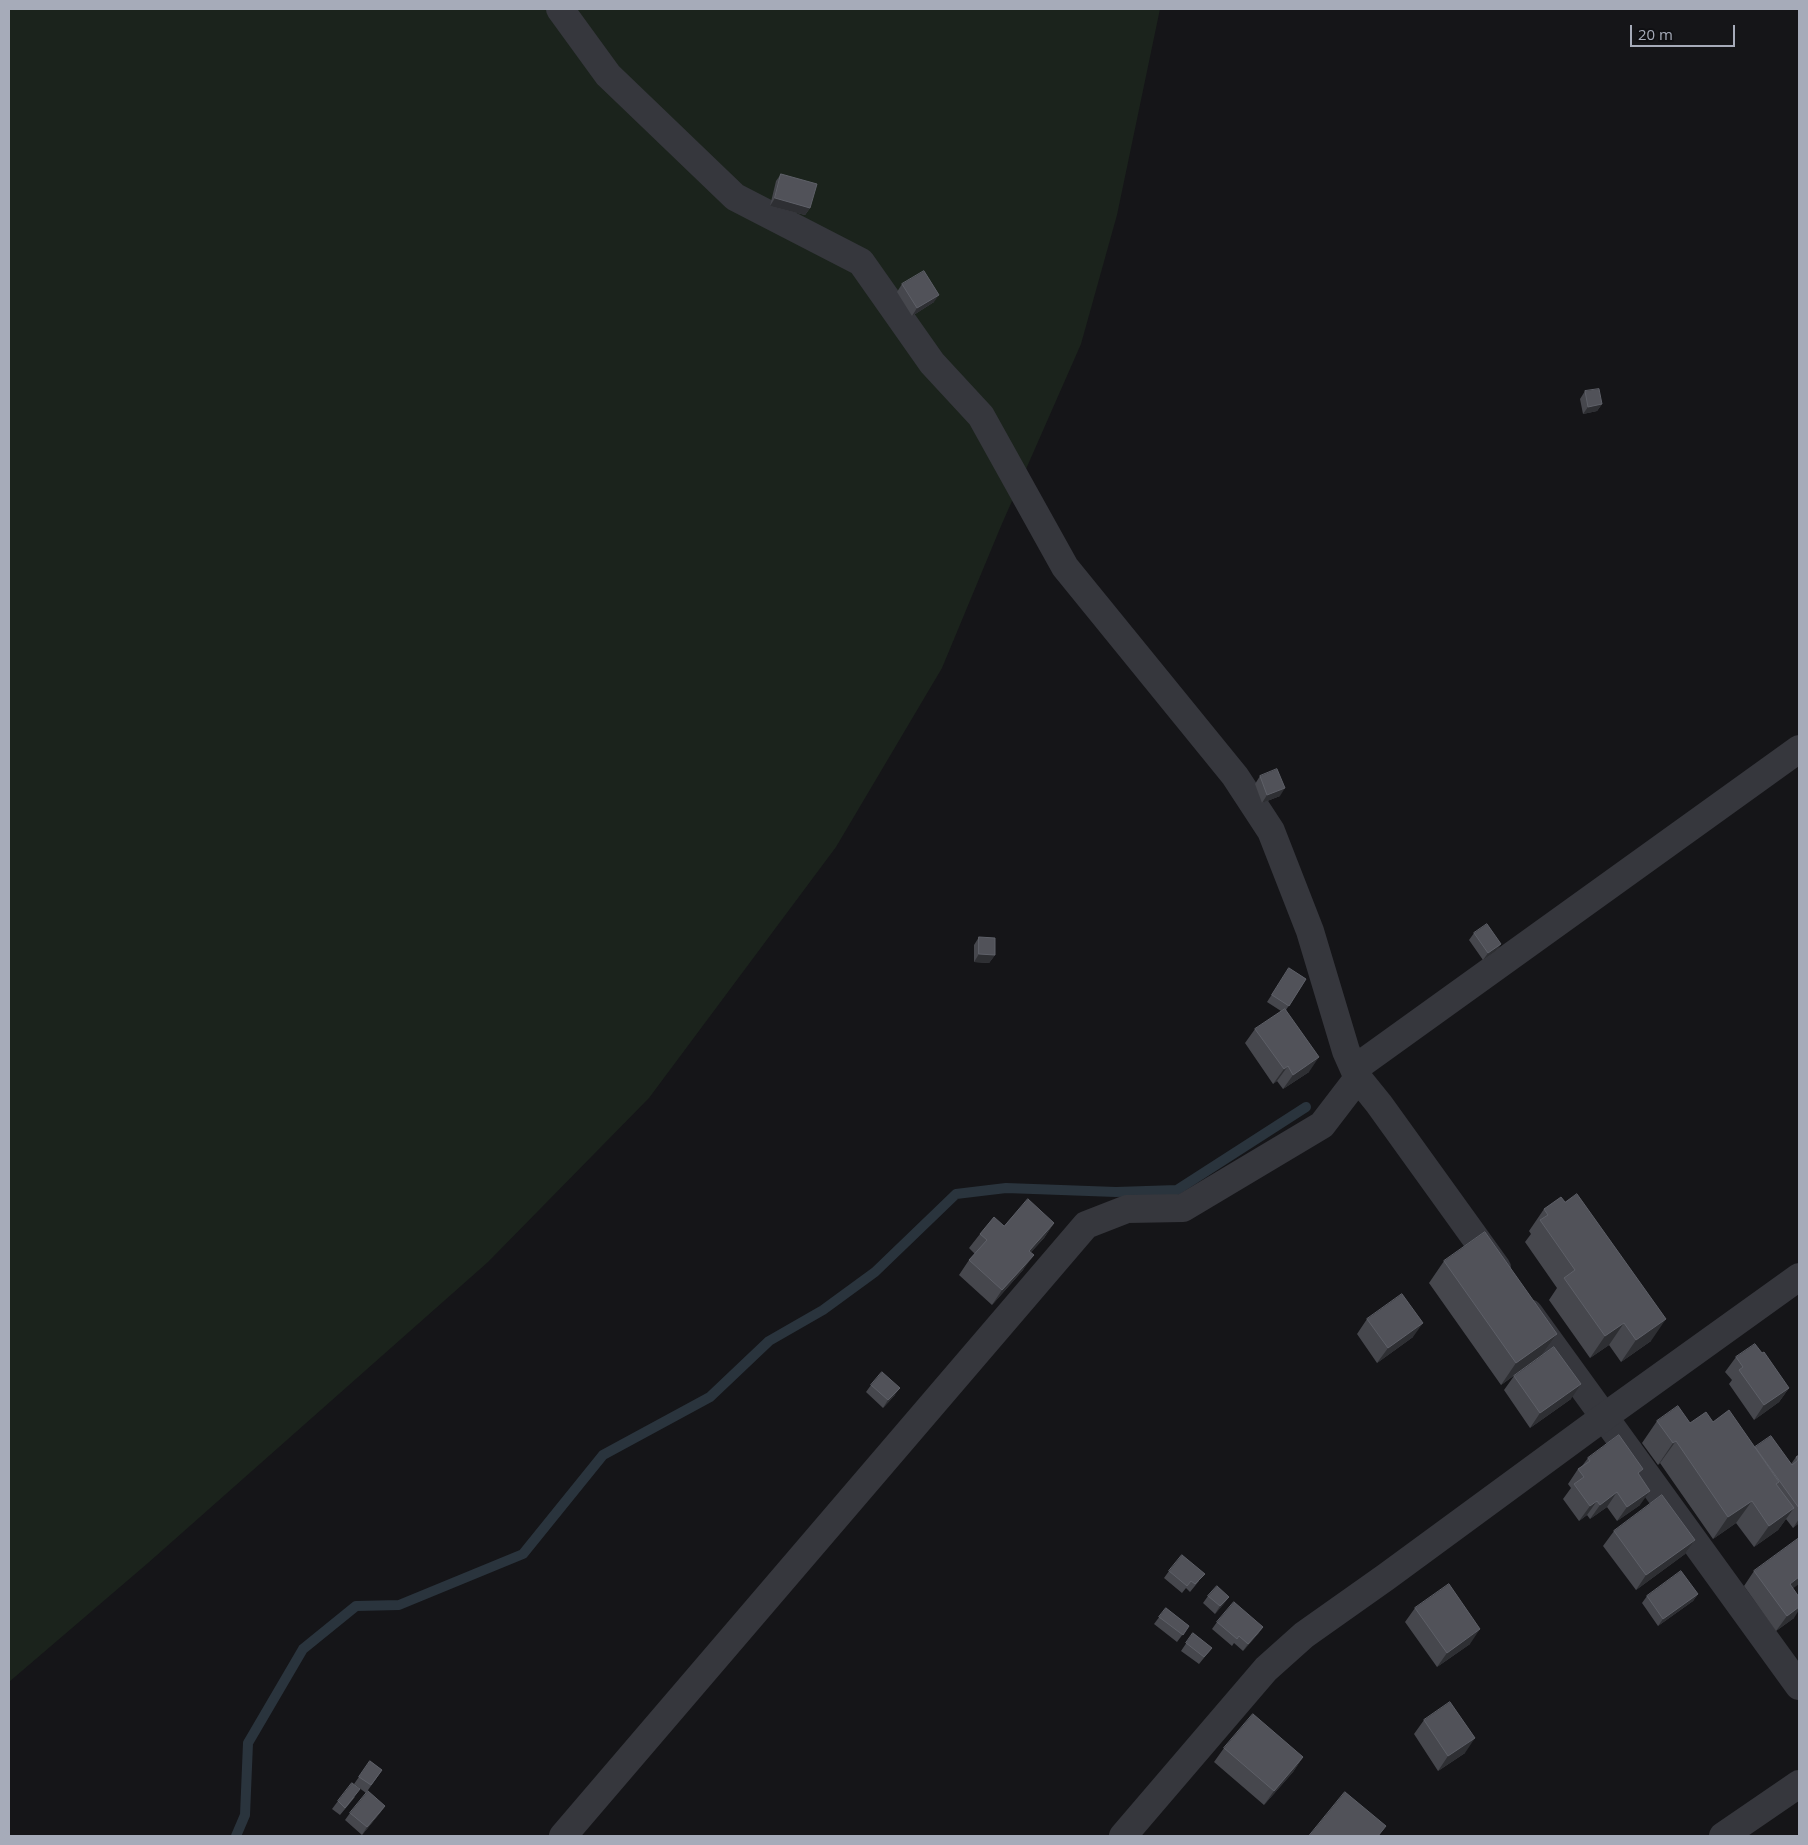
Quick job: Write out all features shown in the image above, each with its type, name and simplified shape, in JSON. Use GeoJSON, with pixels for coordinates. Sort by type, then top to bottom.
{"type":"FeatureCollection","features":[{"type":"Feature","properties":{"kind":"street"},"geometry":{"type":"LineString","coordinates":[[560,9],[608,75],[735,197],[861,262],[932,362],[981,416],[1066,567],[1235,776],[1271,832],[1310,931],[1346,1051],[1356,1074],[1799,1686]]}},
{"type":"Feature","properties":{"kind":"street"},"geometry":{"type":"LineString","coordinates":[[563,1836],[1086,1225],[1126,1209],[1182,1208],[1322,1125],[1356,1074],[1799,749]]}},
{"type":"Feature","properties":{"kind":"street"},"geometry":{"type":"LineString","coordinates":[[1123,1836],[1266,1669],[1304,1634],[1386,1577],[1799,1277]]}},
{"type":"Feature","properties":{"kind":"street"},"geometry":{"type":"LineString","coordinates":[[1723,1836],[1799,1784]]}},
{"type":"Feature","properties":{"kind":"shaded area"},"geometry":{"type":"Polygon","coordinates":[[[9,9],[1160,9],[1117,215],[1081,344],[1001,526],[942,668],[836,847],[649,1098],[488,1262],[148,1563],[9,1682],[9,9]]]}},
{"type":"Feature","properties":{"kind":"building"},"geometry":{"type":"Polygon","coordinates":[[[781,174],[817,184],[810,208],[775,198],[781,174]]]}},
{"type":"Feature","properties":{"kind":"building"},"geometry":{"type":"Polygon","coordinates":[[[924,271],[939,295],[917,308],[902,284],[924,271]]]}},
{"type":"Feature","properties":{"kind":"building"},"geometry":{"type":"Polygon","coordinates":[[[1599,389],[1602,404],[1588,407],[1585,391],[1599,389]]]}},
{"type":"Feature","properties":{"kind":"building"},"geometry":{"type":"Polygon","coordinates":[[[1277,769],[1285,788],[1267,795],[1260,776],[1277,769]]]}},
{"type":"Feature","properties":{"kind":"building"},"geometry":{"type":"Polygon","coordinates":[[[1487,924],[1501,944],[1488,953],[1474,933],[1487,924]]]}},
{"type":"Feature","properties":{"kind":"building"},"geometry":{"type":"Polygon","coordinates":[[[979,937],[995,938],[995,955],[979,954],[979,937]]]}},
{"type":"Feature","properties":{"kind":"building"},"geometry":{"type":"Polygon","coordinates":[[[1289,968],[1306,979],[1289,1006],[1272,995],[1289,968]]]}},
{"type":"Feature","properties":{"kind":"building"},"geometry":{"type":"Polygon","coordinates":[[[1285,1009],[1319,1057],[1293,1075],[1288,1066],[1284,1069],[1255,1029],[1285,1009]]]}},
{"type":"Feature","properties":{"kind":"building"},"geometry":{"type":"Polygon","coordinates":[[[1577,1194],[1666,1319],[1636,1340],[1624,1323],[1605,1336],[1564,1278],[1575,1270],[1540,1220],[1548,1215],[1544,1209],[1561,1197],[1565,1202],[1577,1194]]]}},
{"type":"Feature","properties":{"kind":"building"},"geometry":{"type":"Polygon","coordinates":[[[1028,1199],[1054,1223],[1029,1251],[1034,1255],[1002,1290],[969,1260],[987,1240],[980,1234],[994,1217],[1004,1226],[1028,1199]]]}},
{"type":"Feature","properties":{"kind":"building"},"geometry":{"type":"Polygon","coordinates":[[[1485,1232],[1557,1334],[1516,1363],[1444,1261],[1485,1232]]]}},
{"type":"Feature","properties":{"kind":"building"},"geometry":{"type":"Polygon","coordinates":[[[1402,1294],[1423,1323],[1388,1348],[1367,1319],[1402,1294]]]}},
{"type":"Feature","properties":{"kind":"building"},"geometry":{"type":"Polygon","coordinates":[[[1755,1344],[1762,1353],[1764,1352],[1789,1388],[1764,1405],[1739,1370],[1743,1367],[1736,1357],[1755,1344]]]}},
{"type":"Feature","properties":{"kind":"building"},"geometry":{"type":"Polygon","coordinates":[[[1554,1347],[1581,1384],[1540,1413],[1514,1376],[1554,1347]]]}},
{"type":"Feature","properties":{"kind":"building"},"geometry":{"type":"Polygon","coordinates":[[[882,1372],[900,1388],[888,1400],[871,1385],[882,1372]]]}},
{"type":"Feature","properties":{"kind":"building"},"geometry":{"type":"Polygon","coordinates":[[[1678,1406],[1690,1423],[1706,1412],[1713,1422],[1729,1410],[1779,1482],[1776,1484],[1794,1508],[1769,1526],[1752,1501],[1728,1517],[1676,1441],[1673,1443],[1657,1421],[1678,1406]]]}},
{"type":"Feature","properties":{"kind":"building"},"geometry":{"type":"Polygon","coordinates":[[[1619,1435],[1643,1469],[1638,1473],[1650,1491],[1627,1507],[1617,1492],[1600,1505],[1597,1501],[1590,1506],[1574,1484],[1584,1477],[1578,1469],[1590,1461],[1588,1458],[1619,1435]]]}},
{"type":"Feature","properties":{"kind":"building"},"geometry":{"type":"Polygon","coordinates":[[[1771,1436],[1792,1465],[1798,1460],[1796,1457],[1799,1455],[1799,1508],[1755,1447],[1771,1436]]]}},
{"type":"Feature","properties":{"kind":"building"},"geometry":{"type":"Polygon","coordinates":[[[1662,1495],[1695,1540],[1646,1575],[1614,1531],[1662,1495]]]}},
{"type":"Feature","properties":{"kind":"building"},"geometry":{"type":"Polygon","coordinates":[[[1799,1538],[1799,1577],[1790,1584],[1799,1597],[1799,1607],[1787,1616],[1754,1571],[1799,1538]]]}},
{"type":"Feature","properties":{"kind":"building"},"geometry":{"type":"Polygon","coordinates":[[[1182,1555],[1205,1574],[1195,1584],[1191,1581],[1187,1586],[1169,1571],[1182,1555]]]}},
{"type":"Feature","properties":{"kind":"building"},"geometry":{"type":"Polygon","coordinates":[[[1681,1571],[1698,1594],[1663,1619],[1647,1596],[1681,1571]]]}},
{"type":"Feature","properties":{"kind":"building"},"geometry":{"type":"Polygon","coordinates":[[[1449,1584],[1480,1629],[1447,1653],[1415,1608],[1449,1584]]]}},
{"type":"Feature","properties":{"kind":"building"},"geometry":{"type":"Polygon","coordinates":[[[1217,1586],[1229,1597],[1220,1606],[1208,1596],[1217,1586]]]}},
{"type":"Feature","properties":{"kind":"building"},"geometry":{"type":"Polygon","coordinates":[[[1234,1602],[1263,1627],[1248,1644],[1239,1636],[1237,1639],[1217,1622],[1234,1602]]]}},
{"type":"Feature","properties":{"kind":"building"},"geometry":{"type":"Polygon","coordinates":[[[1166,1608],[1189,1626],[1183,1635],[1159,1617],[1166,1608]]]}},
{"type":"Feature","properties":{"kind":"building"},"geometry":{"type":"Polygon","coordinates":[[[1193,1633],[1212,1648],[1204,1657],[1186,1643],[1193,1633]]]}},
{"type":"Feature","properties":{"kind":"building"},"geometry":{"type":"Polygon","coordinates":[[[1450,1702],[1475,1738],[1448,1756],[1424,1720],[1450,1702]]]}},
{"type":"Feature","properties":{"kind":"building"},"geometry":{"type":"Polygon","coordinates":[[[1253,1714],[1303,1757],[1274,1791],[1224,1748],[1253,1714]]]}},
{"type":"Feature","properties":{"kind":"building"},"geometry":{"type":"Polygon","coordinates":[[[370,1761],[382,1770],[371,1785],[359,1777],[370,1761]]]}},
{"type":"Feature","properties":{"kind":"building"},"geometry":{"type":"Polygon","coordinates":[[[352,1783],[360,1789],[345,1808],[338,1801],[352,1783]]]}},
{"type":"Feature","properties":{"kind":"building"},"geometry":{"type":"Polygon","coordinates":[[[368,1791],[385,1806],[367,1827],[350,1813],[368,1791]]]}},
{"type":"Feature","properties":{"kind":"building"},"geometry":{"type":"Polygon","coordinates":[[[1345,1792],[1386,1826],[1378,1836],[1309,1836],[1345,1792]]]}},
{"type":"Feature","properties":{"kind":"waterway"},"geometry":{"type":"LineString","coordinates":[[236,1836],[245,1815],[248,1743],[303,1649],[356,1606],[399,1605],[523,1554],[603,1455],[710,1397],[769,1341],[823,1310],[875,1272],[956,1194],[1006,1188],[1116,1192],[1177,1190],[1306,1107]]}}]}
